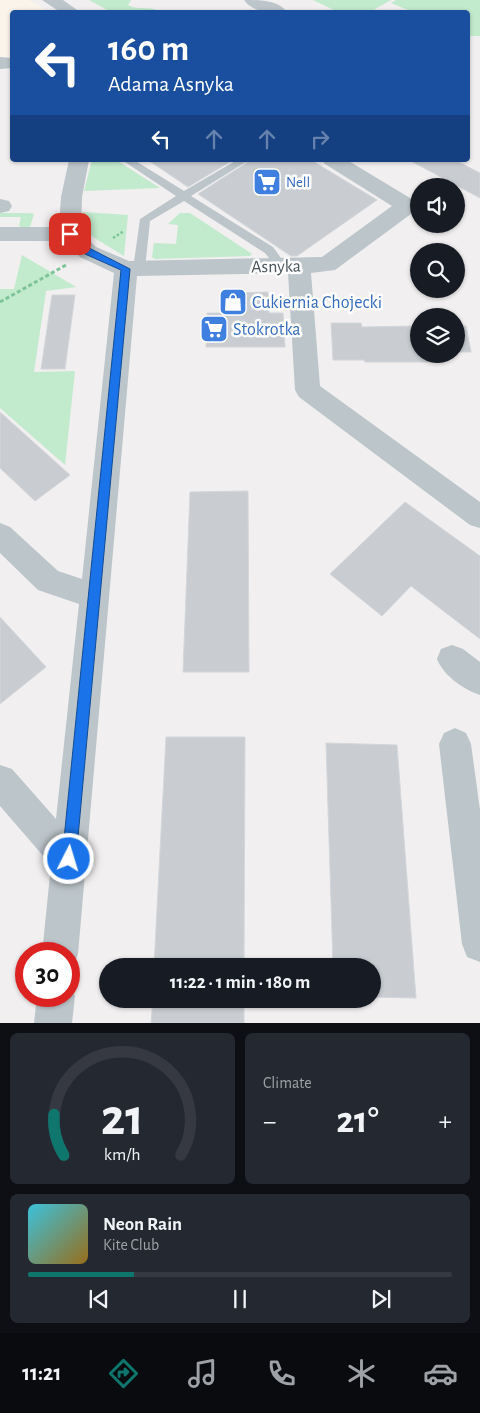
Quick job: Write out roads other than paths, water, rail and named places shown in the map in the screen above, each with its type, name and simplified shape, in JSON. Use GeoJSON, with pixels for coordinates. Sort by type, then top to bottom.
{"type":"FeatureCollection","features":[{"type":"Feature","properties":{"kind":"street"},"geometry":{"type":"LineString","coordinates":[[51,0],[68,10]]}},
{"type":"Feature","properties":{"kind":"street"},"geometry":{"type":"LineString","coordinates":[[254,0],[274,10]]}},
{"type":"Feature","properties":{"kind":"street"},"geometry":{"type":"LineString","coordinates":[[61,942],[94,596],[132,269],[88,252],[70,234],[71,193],[79,162]]}},
{"type":"Feature","properties":{"kind":"street"},"geometry":{"type":"LineString","coordinates":[[339,162],[362,169]]}},
{"type":"Feature","properties":{"kind":"street","name":"Asnyka"},"geometry":{"type":"LineString","coordinates":[[132,269],[327,265],[407,206],[362,169]]}},
{"type":"Feature","properties":{"kind":"street"},"geometry":{"type":"LineString","coordinates":[[0,234],[70,234]]}},
{"type":"Feature","properties":{"kind":"street"},"geometry":{"type":"LineString","coordinates":[[287,266],[308,390],[480,517]]}},
{"type":"Feature","properties":{"kind":"street"},"geometry":{"type":"LineString","coordinates":[[0,535],[48,581],[94,596]]}},
{"type":"Feature","properties":{"kind":"street"},"geometry":{"type":"LineString","coordinates":[[452,658],[480,681]]}},
{"type":"Feature","properties":{"kind":"street"},"geometry":{"type":"LineString","coordinates":[[455,744],[480,944]]}},
{"type":"Feature","properties":{"kind":"street"},"geometry":{"type":"LineString","coordinates":[[0,781],[69,859]]}},
{"type":"Feature","properties":{"kind":"street"},"geometry":{"type":"LineString","coordinates":[[53,1023],[55,1007]]}},
{"type":"Feature","properties":{"kind":"lane"},"geometry":{"type":"LineString","coordinates":[[130,162],[269,250],[275,258],[287,266]]}},
{"type":"Feature","properties":{"kind":"lane"},"geometry":{"type":"LineString","coordinates":[[132,269],[144,220],[241,162]]}},
{"type":"Feature","properties":{"kind":"place","name":"Nell"},"geometry":{"type":"Point","coordinates":[267,182]}},
{"type":"Feature","properties":{"kind":"place","name":"Cukiernia Chojecki"},"geometry":{"type":"Point","coordinates":[233,302]}},
{"type":"Feature","properties":{"kind":"place","name":"Stokrotka"},"geometry":{"type":"Point","coordinates":[214,329]}}]}
